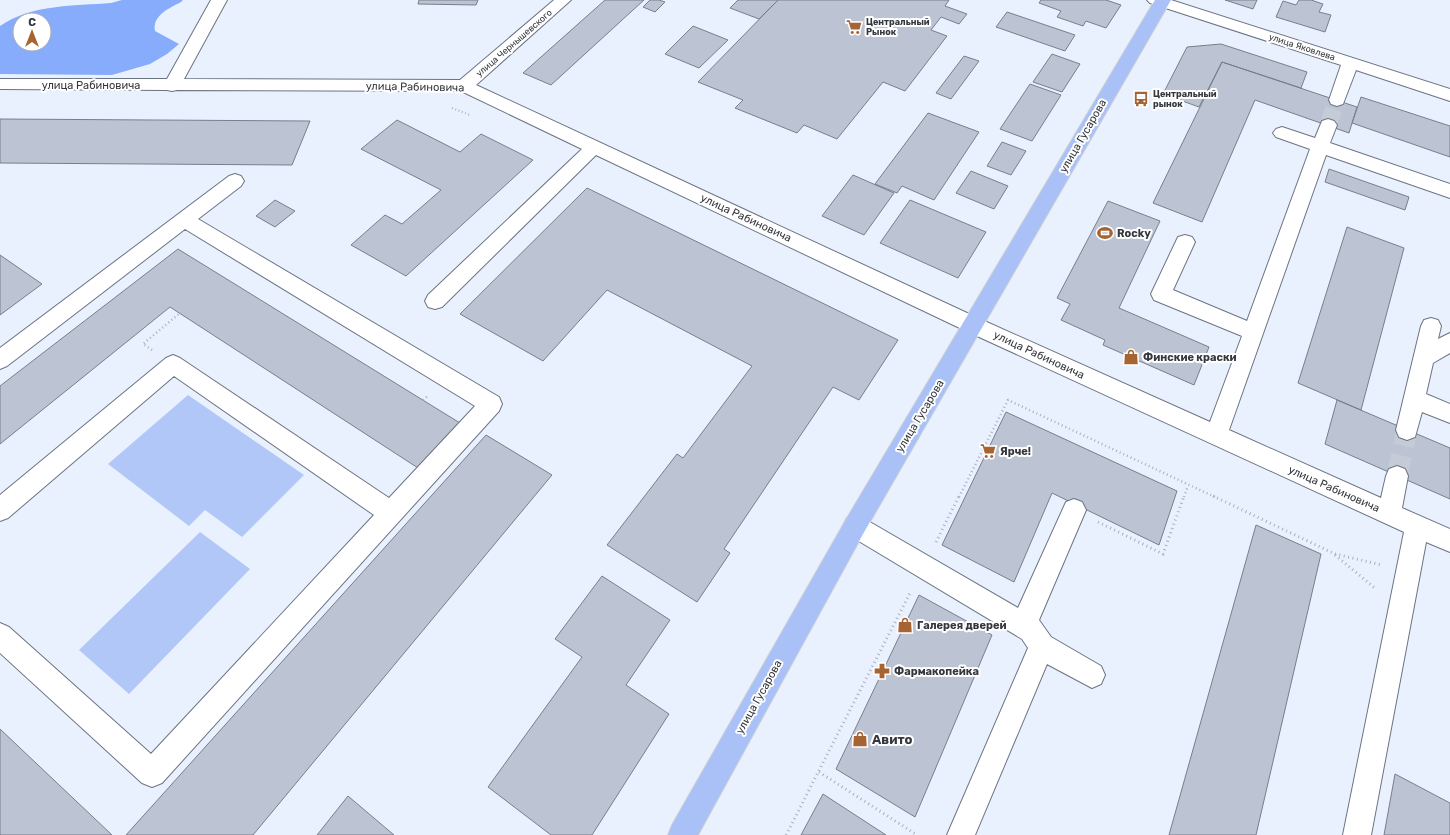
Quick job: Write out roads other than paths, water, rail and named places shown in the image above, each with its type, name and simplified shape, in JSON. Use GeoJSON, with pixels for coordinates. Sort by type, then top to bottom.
{"type":"FeatureCollection","features":[{"type":"Feature","properties":{"kind":"main road","name":"улица Гусарова"},"geometry":{"type":"LineString","coordinates":[[682,835],[856,526],[1160,1]]}},
{"type":"Feature","properties":{"kind":"street"},"geometry":{"type":"LineString","coordinates":[[172,86],[219,0]]}},
{"type":"Feature","properties":{"kind":"street","name":"улица Чернышевского"},"geometry":{"type":"LineString","coordinates":[[464,86],[563,0]]}},
{"type":"Feature","properties":{"kind":"street","name":"улица Яковлева"},"geometry":{"type":"LineString","coordinates":[[1160,1],[1450,94]]}},
{"type":"Feature","properties":{"kind":"street"},"geometry":{"type":"LineString","coordinates":[[1337,100],[1350,63]]}},
{"type":"Feature","properties":{"kind":"street","name":"улица Рабиновича"},"geometry":{"type":"LineString","coordinates":[[0,84],[172,86],[464,86],[973,325],[1450,541]]}},
{"type":"Feature","properties":{"kind":"street"},"geometry":{"type":"LineString","coordinates":[[1216,436],[1328,125]]}},
{"type":"Feature","properties":{"kind":"street"},"geometry":{"type":"LineString","coordinates":[[1282,133],[1450,191]]}},
{"type":"Feature","properties":{"kind":"street"},"geometry":{"type":"LineString","coordinates":[[435,301],[594,147]]}},
{"type":"Feature","properties":{"kind":"street"},"geometry":{"type":"LineString","coordinates":[[0,360],[236,181]]}},
{"type":"Feature","properties":{"kind":"street"},"geometry":{"type":"LineString","coordinates":[[0,636],[152,774],[491,404],[185,220]]}},
{"type":"Feature","properties":{"kind":"street"},"geometry":{"type":"LineString","coordinates":[[1185,242],[1161,294],[1253,332]]}},
{"type":"Feature","properties":{"kind":"street"},"geometry":{"type":"LineString","coordinates":[[1408,430],[1431,326]]}},
{"type":"Feature","properties":{"kind":"street"},"geometry":{"type":"LineString","coordinates":[[1424,358],[1450,342]]}},
{"type":"Feature","properties":{"kind":"street"},"geometry":{"type":"LineString","coordinates":[[0,510],[173,364],[391,513]]}},
{"type":"Feature","properties":{"kind":"street"},"geometry":{"type":"LineString","coordinates":[[1414,399],[1450,414]]}},
{"type":"Feature","properties":{"kind":"street"},"geometry":{"type":"LineString","coordinates":[[1389,514],[1397,476]]}},
{"type":"Feature","properties":{"kind":"street"},"geometry":{"type":"LineString","coordinates":[[1024,625],[1074,510]]}},
{"type":"Feature","properties":{"kind":"street"},"geometry":{"type":"LineString","coordinates":[[856,526],[1032,630],[1042,646],[1092,675]]}},
{"type":"Feature","properties":{"kind":"street"},"geometry":{"type":"LineString","coordinates":[[1357,835],[1417,526]]}},
{"type":"Feature","properties":{"kind":"street"},"geometry":{"type":"LineString","coordinates":[[961,835],[1042,646]]}},
{"type":"Feature","properties":{"kind":"tunnel"},"geometry":{"type":"LineString","coordinates":[[1328,125],[1337,100]]}},
{"type":"Feature","properties":{"kind":"tunnel"},"geometry":{"type":"LineString","coordinates":[[1397,476],[1407,430]]}},
{"type":"Feature","properties":{"kind":"place","name":"Центральный Рынок"},"geometry":{"type":"Point","coordinates":[854,27]}},
{"type":"Feature","properties":{"kind":"place","name":"Центральный рынок"},"geometry":{"type":"Point","coordinates":[1141,99]}},
{"type":"Feature","properties":{"kind":"place","name":"Rocky"},"geometry":{"type":"Point","coordinates":[1105,233]}},
{"type":"Feature","properties":{"kind":"place","name":"Финские краски"},"geometry":{"type":"Point","coordinates":[1131,357]}},
{"type":"Feature","properties":{"kind":"place","name":"Ярче!"},"geometry":{"type":"Point","coordinates":[988,451]}},
{"type":"Feature","properties":{"kind":"place","name":"Галерея дверей"},"geometry":{"type":"Point","coordinates":[905,625]}},
{"type":"Feature","properties":{"kind":"place","name":"Фармакопейка"},"geometry":{"type":"Point","coordinates":[882,671]}},
{"type":"Feature","properties":{"kind":"place","name":"Авито"},"geometry":{"type":"Point","coordinates":[860,739]}}]}
